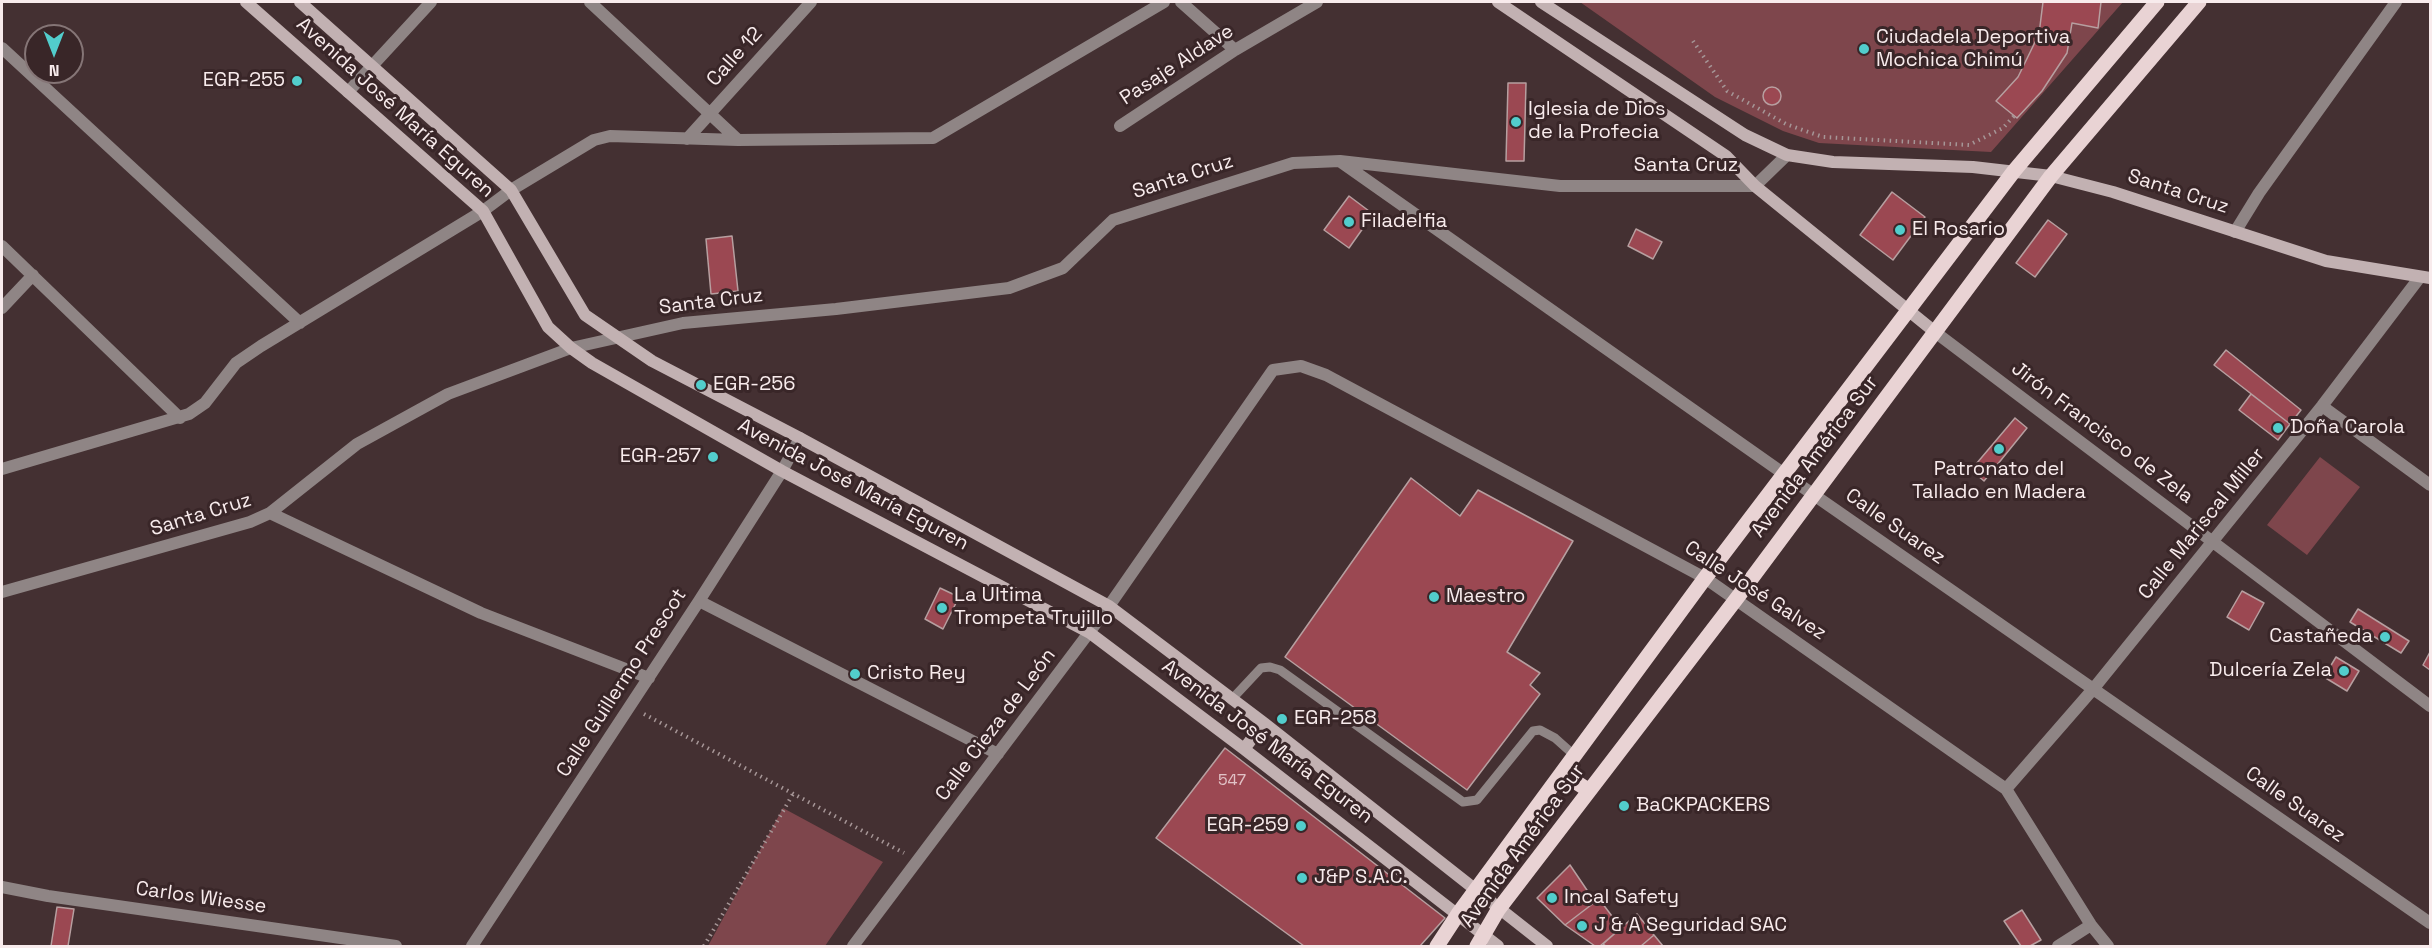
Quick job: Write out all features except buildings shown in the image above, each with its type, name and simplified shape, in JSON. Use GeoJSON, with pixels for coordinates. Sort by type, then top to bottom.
{"type":"FeatureCollection","features":[{"type":"Feature","properties":{"kind":"main road","name":"Avenida José María Eguren"},"geometry":{"type":"LineString","coordinates":[[246,2],[483,211],[548,327],[571,348],[592,363],[782,471],[1090,633],[1244,748],[1458,914],[1480,941],[1498,946]]}},
{"type":"Feature","properties":{"kind":"main road","name":"Avenida José María Eguren"},"geometry":{"type":"LineString","coordinates":[[300,2],[511,189],[585,315],[652,360],[1109,606],[1264,723],[1498,910],[1547,946]]}},
{"type":"Feature","properties":{"kind":"main road","name":"Jirón Francisco de Zela"},"geometry":{"type":"LineString","coordinates":[[1498,2],[1726,156],[1755,186],[1935,332]]}},
{"type":"Feature","properties":{"kind":"main road"},"geometry":{"type":"LineString","coordinates":[[1541,2],[1744,135],[1787,155]]}},
{"type":"Feature","properties":{"kind":"main road","name":"Avenida América Sur"},"geometry":{"type":"LineString","coordinates":[[1480,941],[1498,910],[1737,598],[2051,176],[2199,2]]}},
{"type":"Feature","properties":{"kind":"main road","name":"Avenida América Sur"},"geometry":{"type":"LineString","coordinates":[[1437,946],[1574,754],[1784,473],[2014,171],[2151,5]]}},
{"type":"Feature","properties":{"kind":"main road","name":"Santa Cruz"},"geometry":{"type":"LineString","coordinates":[[1787,155],[1833,162],[1973,167],[2051,176],[2113,192],[2326,261],[2425,277]]}},
{"type":"Feature","properties":{"kind":"main road"},"geometry":{"type":"LineString","coordinates":[[1244,748],[1264,723]]}},
{"type":"Feature","properties":{"kind":"main road"},"geometry":{"type":"LineString","coordinates":[[1562,772],[1588,790]]}},
{"type":"Feature","properties":{"kind":"street"},"geometry":{"type":"LineString","coordinates":[[348,92],[430,2]]}},
{"type":"Feature","properties":{"kind":"street"},"geometry":{"type":"LineString","coordinates":[[590,2],[738,140]]}},
{"type":"Feature","properties":{"kind":"street","name":"Calle 12"},"geometry":{"type":"LineString","coordinates":[[687,138],[811,2]]}},
{"type":"Feature","properties":{"kind":"street"},"geometry":{"type":"LineString","coordinates":[[2,469],[180,417],[205,403],[236,363],[483,211],[511,189],[599,138],[610,136],[738,140],[933,138],[1164,2]]}},
{"type":"Feature","properties":{"kind":"street"},"geometry":{"type":"LineString","coordinates":[[1181,2],[1235,50]]}},
{"type":"Feature","properties":{"kind":"street","name":"Pasaje Aldave"},"geometry":{"type":"LineString","coordinates":[[1120,126],[1235,50],[1317,2]]}},
{"type":"Feature","properties":{"kind":"street"},"geometry":{"type":"LineString","coordinates":[[2235,231],[2259,192],[2396,2]]}},
{"type":"Feature","properties":{"kind":"street"},"geometry":{"type":"LineString","coordinates":[[2,48],[300,322]]}},
{"type":"Feature","properties":{"kind":"street","name":"Santa Cruz"},"geometry":{"type":"LineString","coordinates":[[2,592],[239,525],[270,513],[357,444],[448,394],[571,348],[682,323],[836,309],[1009,288],[1063,268],[1113,220],[1293,162],[1340,161],[1560,186],[1755,186],[1787,155]]}},
{"type":"Feature","properties":{"kind":"street","name":"Calle Suarez"},"geometry":{"type":"LineString","coordinates":[[1340,161],[1814,495],[2430,924]]}},
{"type":"Feature","properties":{"kind":"street"},"geometry":{"type":"LineString","coordinates":[[2,246],[180,417]]}},
{"type":"Feature","properties":{"kind":"street"},"geometry":{"type":"LineString","coordinates":[[2,308],[33,275]]}},
{"type":"Feature","properties":{"kind":"street","name":"Calle Mariscal Miller"},"geometry":{"type":"LineString","coordinates":[[2006,789],[2094,688],[2425,277]]}},
{"type":"Feature","properties":{"kind":"street","name":"Jirón Francisco de Zela"},"geometry":{"type":"LineString","coordinates":[[1935,332],[2430,706]]}},
{"type":"Feature","properties":{"kind":"street","name":"Calle José Galvez"},"geometry":{"type":"LineString","coordinates":[[1301,366],[1326,375],[1705,578],[1737,598],[2006,789],[2091,925],[2108,946]]}},
{"type":"Feature","properties":{"kind":"street","name":"Calle Cieza de León"},"geometry":{"type":"LineString","coordinates":[[853,946],[1090,633],[1274,370],[1301,366]]}},
{"type":"Feature","properties":{"kind":"street"},"geometry":{"type":"LineString","coordinates":[[2322,405],[2430,484]]}},
{"type":"Feature","properties":{"kind":"street","name":"Calle Guillermo Prescot"},"geometry":{"type":"LineString","coordinates":[[472,946],[699,601],[782,471],[800,438]]}},
{"type":"Feature","properties":{"kind":"street"},"geometry":{"type":"LineString","coordinates":[[270,513],[481,613],[649,678]]}},
{"type":"Feature","properties":{"kind":"street"},"geometry":{"type":"LineString","coordinates":[[699,601],[998,754]]}},
{"type":"Feature","properties":{"kind":"street","name":"Carlos Wiesse"},"geometry":{"type":"LineString","coordinates":[[2,887],[392,946]]}},
{"type":"Feature","properties":{"kind":"street"},"geometry":{"type":"LineString","coordinates":[[2058,946],[2091,925]]}},
{"type":"Feature","properties":{"kind":"lane"},"geometry":{"type":"LineString","coordinates":[[1232,699],[1261,668],[1270,667],[1280,670],[1463,802],[1478,800],[1533,731],[1540,730],[1555,738],[1574,754]]}},
{"type":"Feature","properties":{"kind":"path"},"geometry":{"type":"LineString","coordinates":[[1693,41],[1727,90],[1786,124],[1823,136],[1969,145],[2003,128],[2014,116]]}},
{"type":"Feature","properties":{"kind":"path"},"geometry":{"type":"LineString","coordinates":[[630,706],[918,861]]}},
{"type":"Feature","properties":{"kind":"path"},"geometry":{"type":"LineString","coordinates":[[704,946],[793,794]]}},
{"type":"Feature","properties":{"kind":"shaded area","name":"Ciudadela Deportiva Mochica Chimú"},"geometry":{"type":"Polygon","coordinates":[[[1580,2],[2123,2],[1991,152],[1819,143],[1783,131],[1715,97],[1580,2]]]}},
{"type":"Feature","properties":{"kind":"shaded area"},"geometry":{"type":"Polygon","coordinates":[[[2320,457],[2360,487],[2307,555],[2267,525],[2320,457]]]}},
{"type":"Feature","properties":{"kind":"shaded area"},"geometry":{"type":"Polygon","coordinates":[[[783,808],[883,862],[825,946],[708,946],[783,808]]]}},
{"type":"Feature","properties":{"kind":"place","name":"Ciudadela Deportiva Mochica Chimú"},"geometry":{"type":"Point","coordinates":[1864,49]}},
{"type":"Feature","properties":{"kind":"place","name":"EGR-255"},"geometry":{"type":"Point","coordinates":[297,81]}},
{"type":"Feature","properties":{"kind":"place","name":"Iglesia de Dios de la Profecia"},"geometry":{"type":"Point","coordinates":[1516,122]}},
{"type":"Feature","properties":{"kind":"place","name":"Filadelfia"},"geometry":{"type":"Point","coordinates":[1349,222]}},
{"type":"Feature","properties":{"kind":"place","name":"El Rosario"},"geometry":{"type":"Point","coordinates":[1900,230]}},
{"type":"Feature","properties":{"kind":"place","name":"EGR-256"},"geometry":{"type":"Point","coordinates":[701,385]}},
{"type":"Feature","properties":{"kind":"place","name":"Doña Carola"},"geometry":{"type":"Point","coordinates":[2278,428]}},
{"type":"Feature","properties":{"kind":"place","name":"Patronato del Tallado en Madera"},"geometry":{"type":"Point","coordinates":[1999,449]}},
{"type":"Feature","properties":{"kind":"place","name":"EGR-257"},"geometry":{"type":"Point","coordinates":[713,457]}},
{"type":"Feature","properties":{"kind":"place","name":"Maestro"},"geometry":{"type":"Point","coordinates":[1434,597]}},
{"type":"Feature","properties":{"kind":"place","name":"La Ultima Trompeta Trujillo"},"geometry":{"type":"Point","coordinates":[942,608]}},
{"type":"Feature","properties":{"kind":"place","name":"Castañeda"},"geometry":{"type":"Point","coordinates":[2385,637]}},
{"type":"Feature","properties":{"kind":"place","name":"Dulcería Zela"},"geometry":{"type":"Point","coordinates":[2344,671]}},
{"type":"Feature","properties":{"kind":"place","name":"Cristo Rey"},"geometry":{"type":"Point","coordinates":[855,674]}},
{"type":"Feature","properties":{"kind":"place","name":"EGR-258"},"geometry":{"type":"Point","coordinates":[1282,719]}},
{"type":"Feature","properties":{"kind":"place","name":"BaCKPACKERS"},"geometry":{"type":"Point","coordinates":[1624,806]}},
{"type":"Feature","properties":{"kind":"place","name":"EGR-259"},"geometry":{"type":"Point","coordinates":[1301,826]}},
{"type":"Feature","properties":{"kind":"place","name":"J&P S.A.C."},"geometry":{"type":"Point","coordinates":[1302,878]}},
{"type":"Feature","properties":{"kind":"place","name":"Incal Safety"},"geometry":{"type":"Point","coordinates":[1552,898]}},
{"type":"Feature","properties":{"kind":"place","name":"J & A Seguridad SAC"},"geometry":{"type":"Point","coordinates":[1582,926]}}]}
